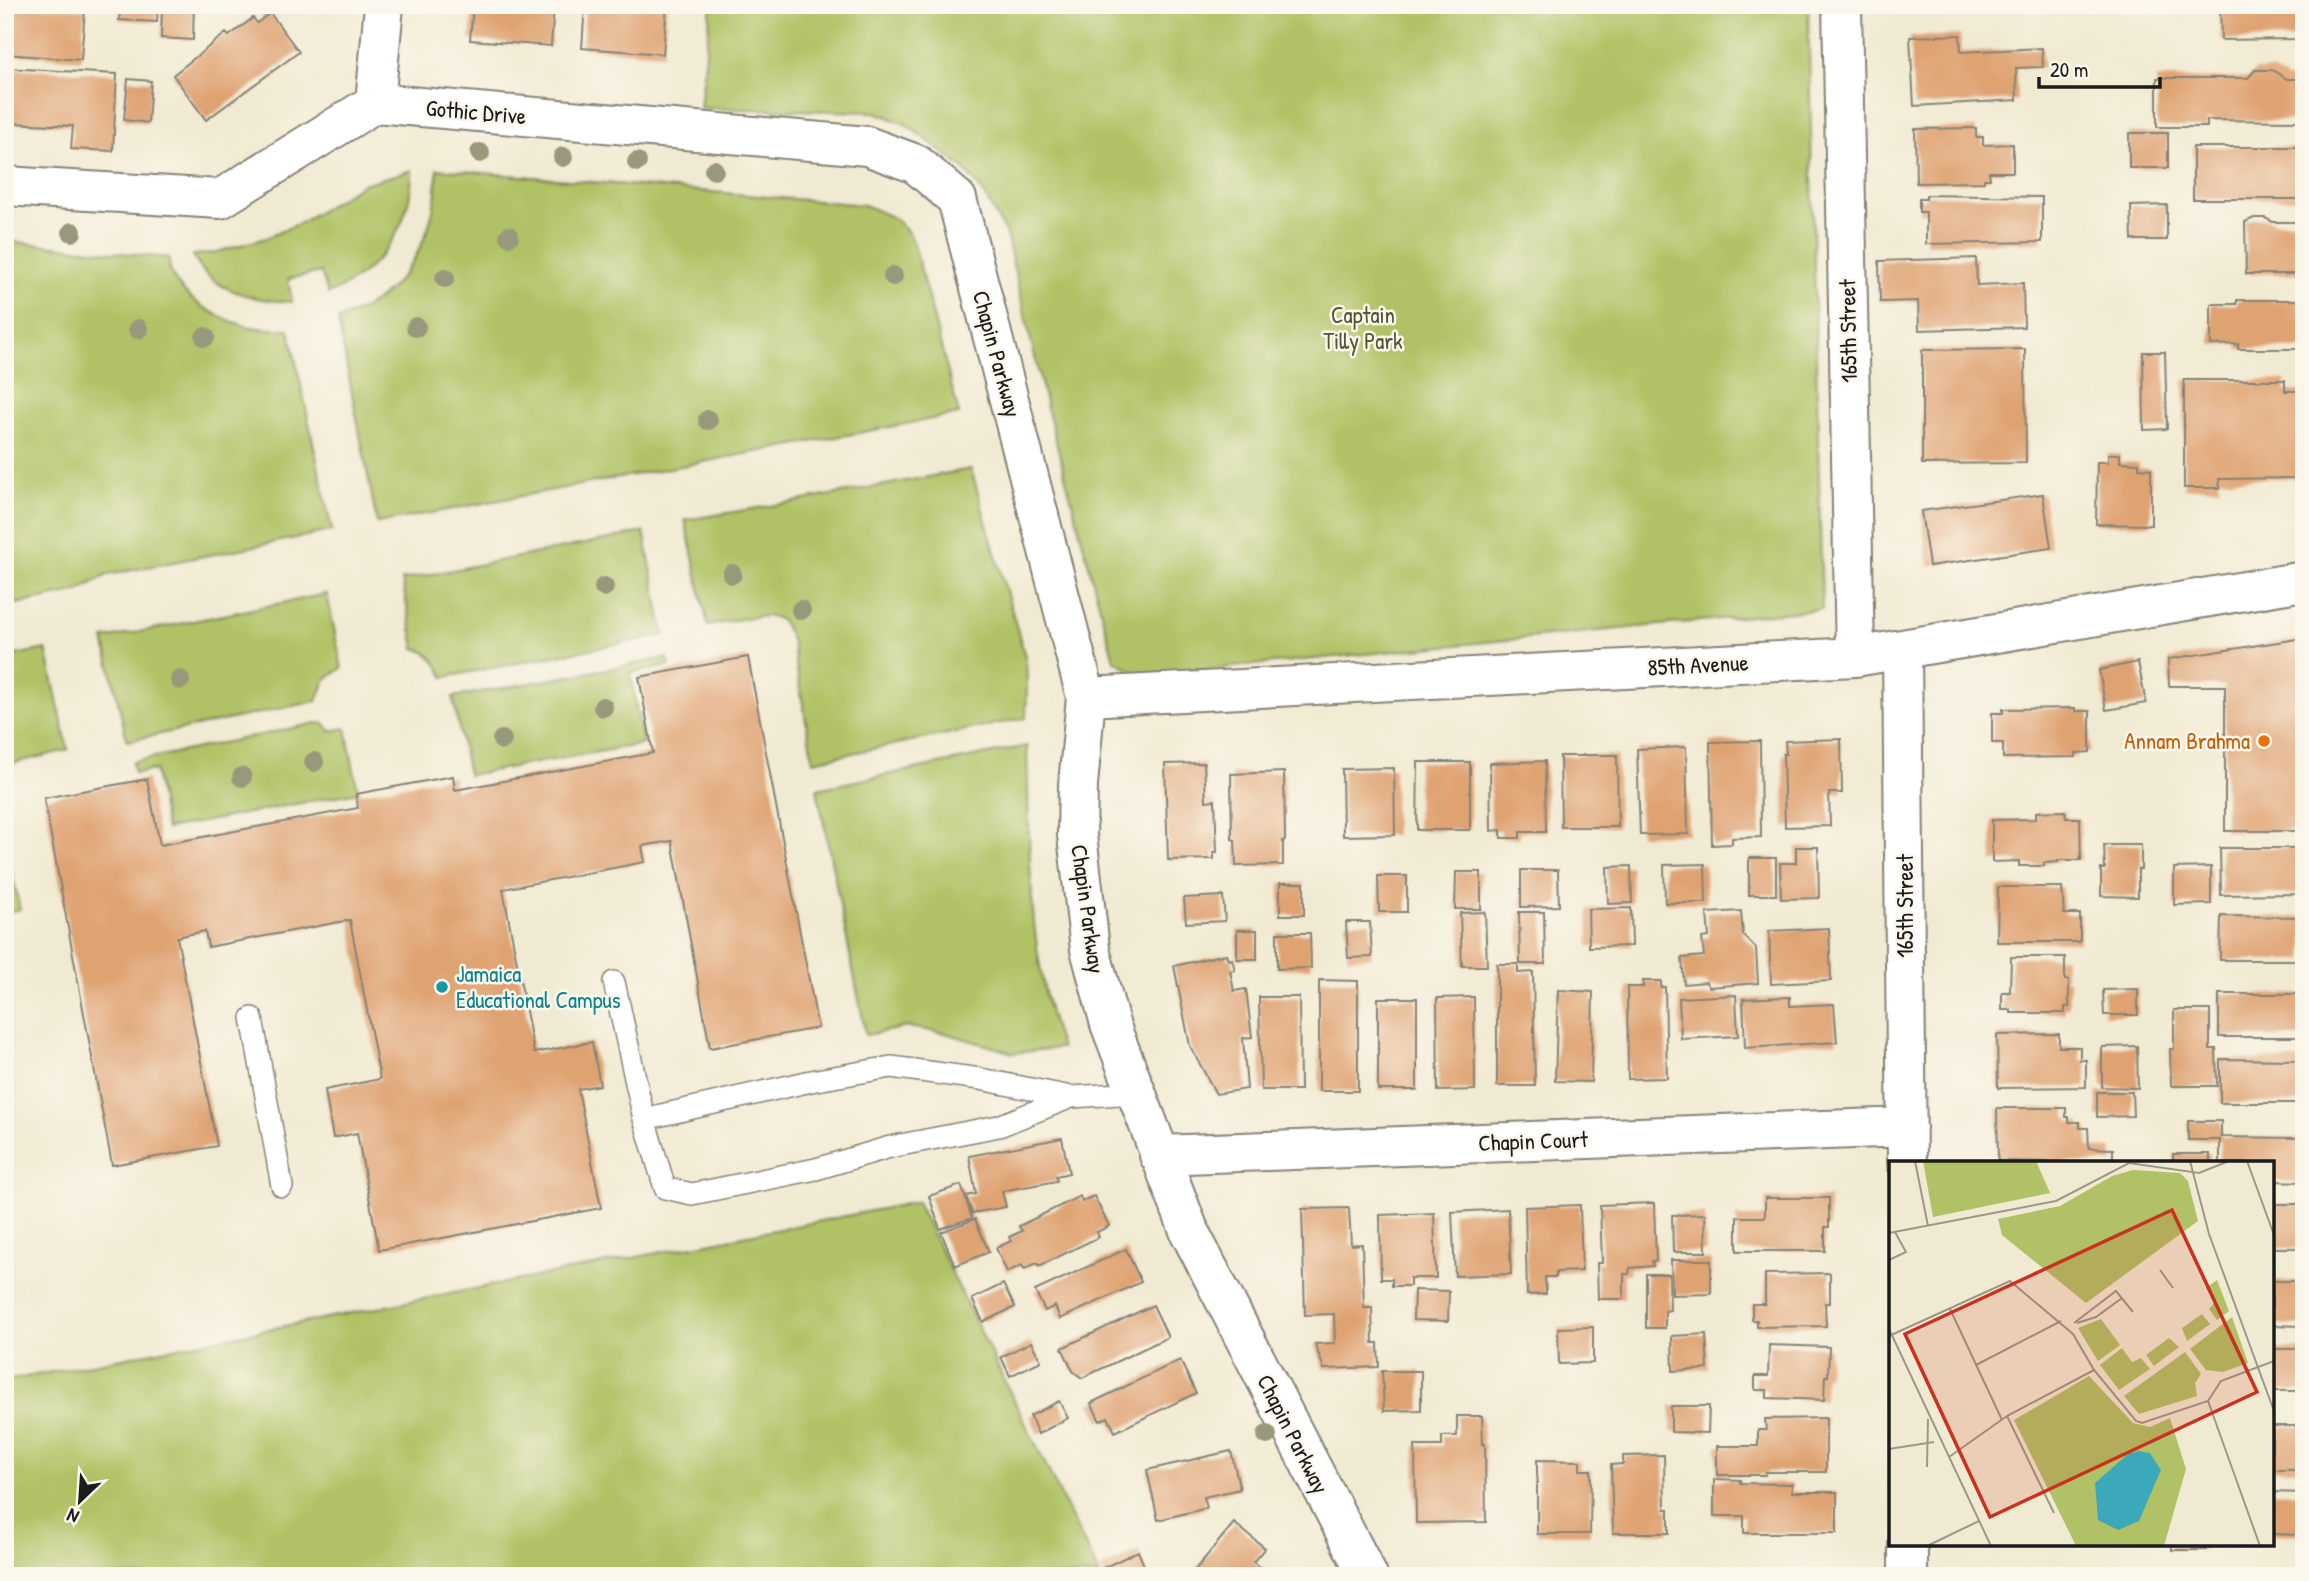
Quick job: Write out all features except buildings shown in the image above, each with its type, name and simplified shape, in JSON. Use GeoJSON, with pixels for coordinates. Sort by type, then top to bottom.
{"type":"FeatureCollection","features":[{"type":"Feature","properties":{"kind":"street"},"geometry":{"type":"LineString","coordinates":[[5,186],[220,198],[375,103],[384,5]]}},
{"type":"Feature","properties":{"kind":"street","name":"165th Street"},"geometry":{"type":"LineString","coordinates":[[1842,5],[1854,657]]}},
{"type":"Feature","properties":{"kind":"street","name":"Gothic Drive"},"geometry":{"type":"LineString","coordinates":[[375,103],[867,146],[916,164],[957,199]]}},
{"type":"Feature","properties":{"kind":"street","name":"Chapin Parkway"},"geometry":{"type":"LineString","coordinates":[[957,199],[1086,697],[1078,785],[1077,835],[1090,949],[1110,1024],[1190,1233],[1368,1576]]}},
{"type":"Feature","properties":{"kind":"street","name":"85th Avenue"},"geometry":{"type":"LineString","coordinates":[[1086,697],[1854,657],[2304,581]]}},
{"type":"Feature","properties":{"kind":"street","name":"165th Street"},"geometry":{"type":"LineString","coordinates":[[1902,649],[1907,1145]]}},
{"type":"Feature","properties":{"kind":"street","name":"Chapin Court"},"geometry":{"type":"LineString","coordinates":[[1159,1155],[1907,1145]]}},
{"type":"Feature","properties":{"kind":"street"},"geometry":{"type":"LineString","coordinates":[[1908,1546],[1908,1576]]}},
{"type":"Feature","properties":{"kind":"lane"},"geometry":{"type":"LineString","coordinates":[[614,982],[644,1119],[664,1188],[692,1194],[816,1169],[890,1147],[999,1126],[1071,1097]]}},
{"type":"Feature","properties":{"kind":"lane"},"geometry":{"type":"LineString","coordinates":[[252,1018],[282,1186]]}},
{"type":"Feature","properties":{"kind":"lane"},"geometry":{"type":"LineString","coordinates":[[644,1119],[811,1080],[891,1067],[980,1079],[1071,1097],[1137,1093]]}},
{"type":"Feature","properties":{"kind":"green space","name":"Captain Tilly Park"},"geometry":{"type":"Polygon","coordinates":[[[711,5],[1808,5],[1822,609],[1141,676],[1114,660],[1045,400],[1006,234],[983,192],[964,169],[905,124],[875,112],[700,108],[711,5]]]}},
{"type":"Feature","properties":{"kind":"green space"},"geometry":{"type":"Polygon","coordinates":[[[437,169],[865,205],[894,218],[913,241],[959,414],[377,523],[338,320],[365,308],[384,294],[411,264],[428,228],[437,169]]]}},
{"type":"Feature","properties":{"kind":"green space"},"geometry":{"type":"Polygon","coordinates":[[[412,170],[406,210],[389,245],[363,273],[328,294],[321,272],[288,279],[292,302],[235,292],[210,277],[193,255],[213,253],[266,238],[302,222],[363,184],[412,170]]]}},
{"type":"Feature","properties":{"kind":"green space"},"geometry":{"type":"Polygon","coordinates":[[[5,241],[169,258],[177,283],[186,294],[211,312],[251,327],[289,329],[332,531],[107,575],[76,592],[5,606],[5,241]]]}},
{"type":"Feature","properties":{"kind":"green space"},"geometry":{"type":"Polygon","coordinates":[[[971,469],[1026,660],[1026,718],[813,761],[792,642],[786,628],[780,620],[771,616],[708,626],[685,520],[971,469]]]}},
{"type":"Feature","properties":{"kind":"green space"},"geometry":{"type":"Polygon","coordinates":[[[644,532],[664,635],[444,677],[433,659],[415,648],[402,580],[644,532]]]}},
{"type":"Feature","properties":{"kind":"green space"},"geometry":{"type":"Polygon","coordinates":[[[327,594],[342,668],[325,680],[317,701],[127,741],[104,639],[327,594]]]}},
{"type":"Feature","properties":{"kind":"green space"},"geometry":{"type":"Polygon","coordinates":[[[46,649],[68,750],[5,765],[5,657],[46,649]]]}},
{"type":"Feature","properties":{"kind":"green space"},"geometry":{"type":"Polygon","coordinates":[[[668,658],[669,666],[630,673],[643,744],[468,775],[453,697],[668,658]]]}},
{"type":"Feature","properties":{"kind":"green space"},"geometry":{"type":"Polygon","coordinates":[[[316,723],[325,724],[330,731],[346,728],[358,792],[166,829],[155,770],[134,773],[132,762],[316,723]]]}},
{"type":"Feature","properties":{"kind":"green space"},"geometry":{"type":"Polygon","coordinates":[[[1027,746],[1030,861],[1036,937],[1041,975],[1061,1048],[1013,1053],[945,1033],[908,1027],[866,1035],[817,789],[1027,746]]]}},
{"type":"Feature","properties":{"kind":"green space"},"geometry":{"type":"Polygon","coordinates":[[[5,841],[20,909],[5,913],[5,841]]]}},
{"type":"Feature","properties":{"kind":"green space"},"geometry":{"type":"Polygon","coordinates":[[[917,1202],[1100,1576],[5,1576],[5,1381],[917,1202]]]}},
{"type":"Feature","properties":{"kind":"place","name":"Annam Brahma"},"geometry":{"type":"Point","coordinates":[2264,741]}},
{"type":"Feature","properties":{"kind":"place","name":"Jamaica Educational Campus"},"geometry":{"type":"Point","coordinates":[442,987]}}]}
